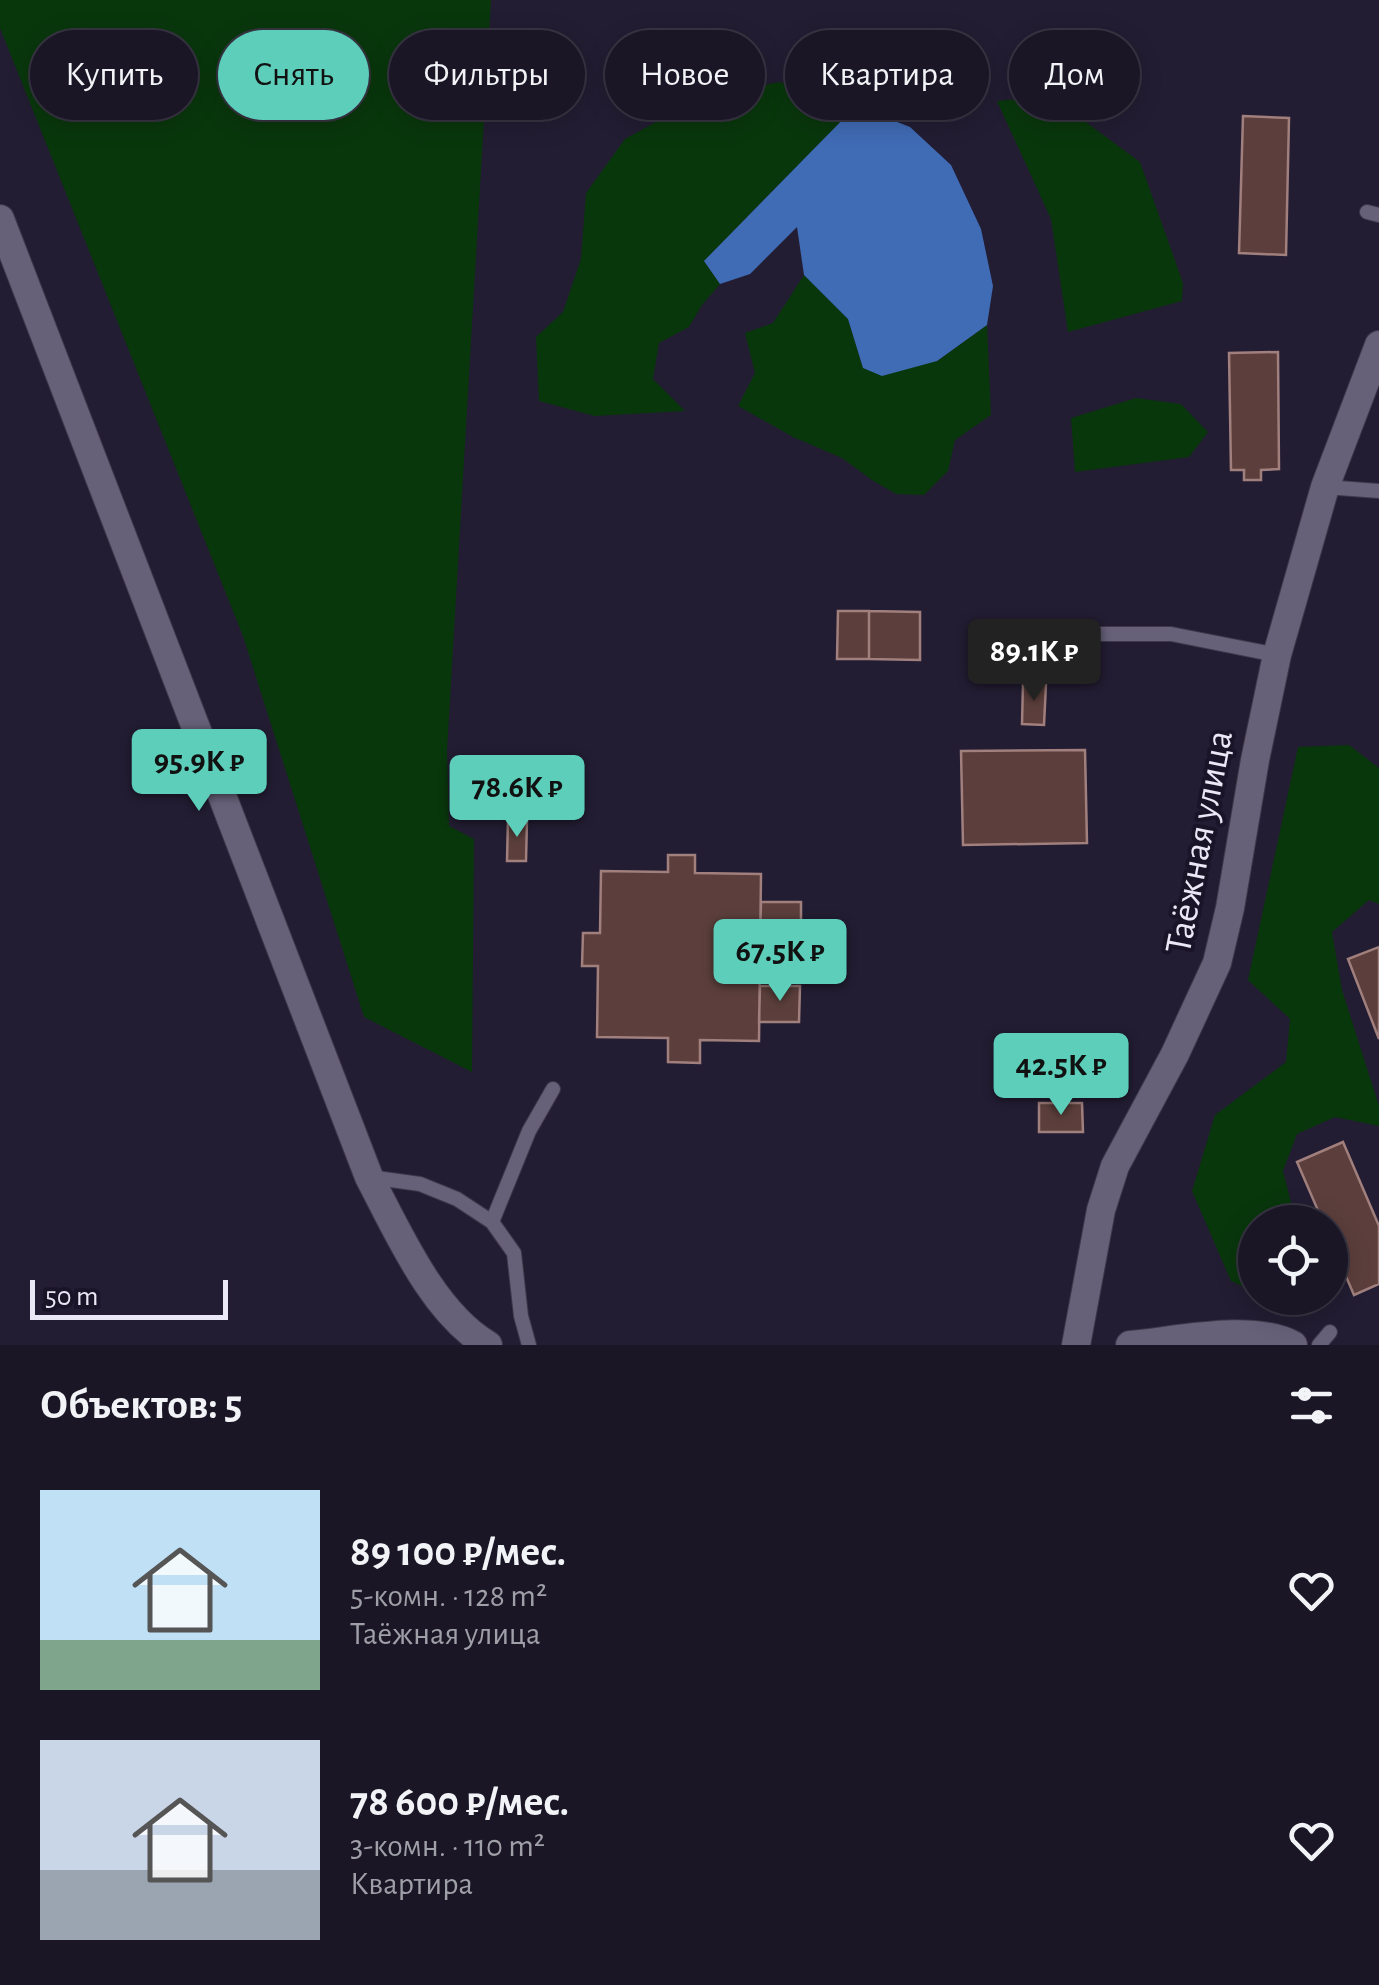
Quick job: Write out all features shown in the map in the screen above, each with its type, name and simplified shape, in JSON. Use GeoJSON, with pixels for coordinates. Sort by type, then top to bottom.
{"type":"FeatureCollection","features":[{"type":"Feature","properties":{"kind":"street"},"geometry":{"type":"LineString","coordinates":[[0,219],[369,1177],[408,1252],[437,1297],[479,1342]]}},
{"type":"Feature","properties":{"kind":"street","name":"Таёжная улица"},"geometry":{"type":"LineString","coordinates":[[1076,1345],[1100,1210],[1115,1166],[1176,1054],[1217,964],[1277,655],[1326,487],[1379,345]]}},
{"type":"Feature","properties":{"kind":"street"},"geometry":{"type":"LineString","coordinates":[[1130,1345],[1249,1333],[1293,1345]]}},
{"type":"Feature","properties":{"kind":"lane"},"geometry":{"type":"LineString","coordinates":[[1326,487],[1379,491]]}},
{"type":"Feature","properties":{"kind":"lane"},"geometry":{"type":"LineString","coordinates":[[1032,634],[1170,634],[1277,655]]}},
{"type":"Feature","properties":{"kind":"lane"},"geometry":{"type":"LineString","coordinates":[[492,1222],[528,1131],[553,1089]]}},
{"type":"Feature","properties":{"kind":"lane"},"geometry":{"type":"LineString","coordinates":[[369,1177],[420,1184],[457,1200],[492,1222],[514,1253],[520,1316],[529,1345]]}},
{"type":"Feature","properties":{"kind":"lane"},"geometry":{"type":"LineString","coordinates":[[1319,1345],[1330,1332]]}},
{"type":"Feature","properties":{"kind":"green space"},"geometry":{"type":"Polygon","coordinates":[[[0,0],[491,0],[489,30],[389,30],[389,120],[484,120],[447,751],[449,826],[474,839],[472,1072],[364,1017],[243,636],[37,120],[198,120],[198,30],[30,30],[30,103],[0,28],[0,0]]]}},
{"type":"Feature","properties":{"kind":"green space"},"geometry":{"type":"Polygon","coordinates":[[[785,84],[785,120],[842,120],[704,261],[720,284],[689,327],[659,343],[653,379],[685,411],[595,416],[539,401],[536,337],[563,312],[581,259],[586,193],[625,139],[660,120],[765,120],[765,85],[785,84]]]}},
{"type":"Feature","properties":{"kind":"green space"},"geometry":{"type":"Polygon","coordinates":[[[1009,100],[1009,120],[1083,120],[1140,162],[1183,283],[1182,301],[1068,332],[1051,219],[997,101],[1009,100]]]}},
{"type":"Feature","properties":{"kind":"green space"},"geometry":{"type":"Polygon","coordinates":[[[804,275],[848,319],[863,368],[937,361],[987,325],[991,415],[955,440],[948,471],[924,495],[896,494],[842,458],[793,437],[738,406],[755,373],[745,333],[773,323],[804,275]]]}},
{"type":"Feature","properties":{"kind":"green space"},"geometry":{"type":"Polygon","coordinates":[[[1136,398],[1181,404],[1208,432],[1189,457],[1075,472],[1071,418],[1136,398]]]}},
{"type":"Feature","properties":{"kind":"green space"},"geometry":{"type":"Polygon","coordinates":[[[1349,745],[1379,768],[1379,904],[1369,900],[1332,932],[1342,990],[1379,1106],[1379,1126],[1335,1117],[1297,1134],[1283,1171],[1292,1205],[1238,1205],[1238,1284],[1231,1281],[1192,1191],[1215,1115],[1286,1062],[1290,1019],[1248,980],[1298,747],[1349,745]]]}},
{"type":"Feature","properties":{"kind":"water"},"geometry":{"type":"Polygon","coordinates":[[[842,120],[892,120],[910,127],[951,165],[981,229],[993,286],[987,325],[937,361],[882,376],[863,368],[848,319],[804,275],[797,227],[750,274],[720,284],[704,261],[842,120]]]}},
{"type":"Feature","properties":{"kind":"building"},"geometry":{"type":"Polygon","coordinates":[[[1243,116],[1289,118],[1286,255],[1239,253],[1243,116]]]}},
{"type":"Feature","properties":{"kind":"building"},"geometry":{"type":"Polygon","coordinates":[[[1278,352],[1279,469],[1261,470],[1261,480],[1244,480],[1244,470],[1231,470],[1229,353],[1278,352]]]}},
{"type":"Feature","properties":{"kind":"building"},"geometry":{"type":"Polygon","coordinates":[[[838,611],[869,611],[869,659],[837,659],[838,611]]]}},
{"type":"Feature","properties":{"kind":"building"},"geometry":{"type":"Polygon","coordinates":[[[869,611],[920,612],[920,660],[869,659],[869,611]]]}},
{"type":"Feature","properties":{"kind":"building"},"geometry":{"type":"Polygon","coordinates":[[[1023,683],[1046,684],[1044,725],[1022,724],[1023,683]]]}},
{"type":"Feature","properties":{"kind":"building"},"geometry":{"type":"Polygon","coordinates":[[[1085,750],[1087,843],[963,845],[961,751],[1085,750]]]}},
{"type":"Feature","properties":{"kind":"building"},"geometry":{"type":"Polygon","coordinates":[[[508,819],[527,820],[526,861],[507,861],[508,819]]]}},
{"type":"Feature","properties":{"kind":"building"},"geometry":{"type":"Polygon","coordinates":[[[668,855],[695,855],[695,873],[761,874],[759,1041],[700,1040],[700,1063],[668,1062],[668,1038],[597,1037],[598,966],[582,966],[583,933],[600,933],[601,871],[668,872],[668,855]]]}},
{"type":"Feature","properties":{"kind":"building"},"geometry":{"type":"Polygon","coordinates":[[[761,902],[801,902],[801,938],[760,938],[761,902]]]}},
{"type":"Feature","properties":{"kind":"building"},"geometry":{"type":"Polygon","coordinates":[[[1379,947],[1379,1039],[1348,959],[1379,947]]]}},
{"type":"Feature","properties":{"kind":"building"},"geometry":{"type":"Polygon","coordinates":[[[760,986],[800,986],[799,1022],[759,1022],[760,986]]]}},
{"type":"Feature","properties":{"kind":"building"},"geometry":{"type":"Polygon","coordinates":[[[1039,1103],[1082,1103],[1083,1132],[1039,1132],[1039,1103]]]}},
{"type":"Feature","properties":{"kind":"building"},"geometry":{"type":"Polygon","coordinates":[[[1343,1142],[1379,1226],[1379,1284],[1354,1295],[1348,1281],[1348,1205],[1316,1205],[1297,1162],[1343,1142]]]}}]}
